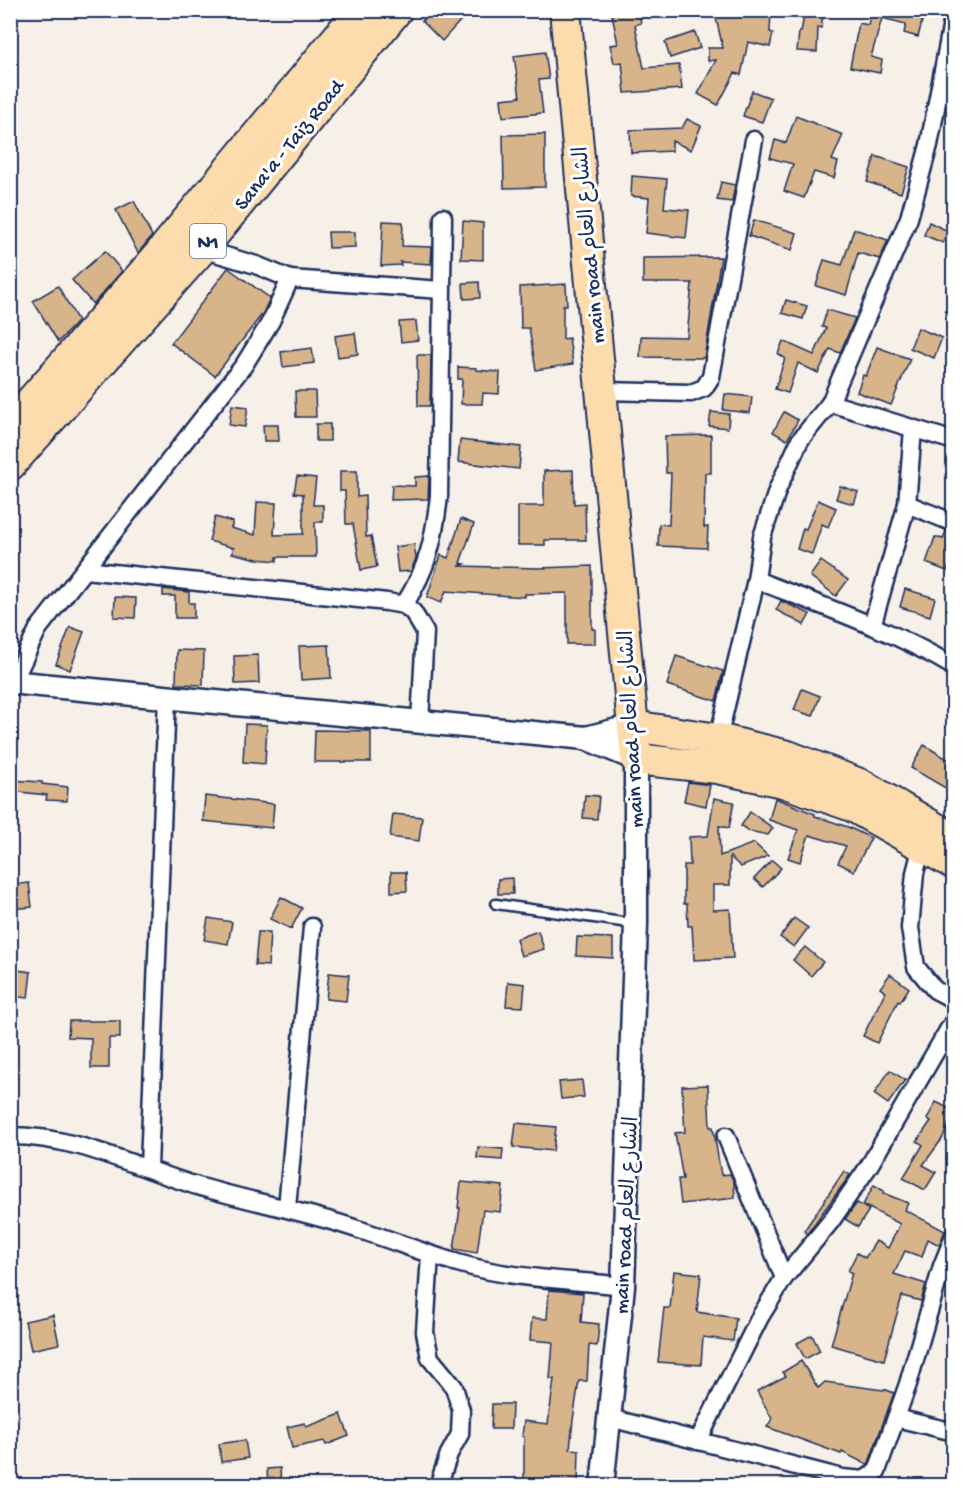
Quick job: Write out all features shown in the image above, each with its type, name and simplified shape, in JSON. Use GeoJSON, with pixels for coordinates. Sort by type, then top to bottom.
{"type":"FeatureCollection","features":[{"type":"Feature","properties":{"kind":"highway","name":"Sana'a - Taiz Road"},"geometry":{"type":"LineString","coordinates":[[10,425],[152,263],[360,10]]}},
{"type":"Feature","properties":{"kind":"highway","name":"Sana'a - Taiz Road"},"geometry":{"type":"LineString","coordinates":[[10,465],[202,249],[397,10]]}},
{"type":"Feature","properties":{"kind":"highway","name":"main road الشارع العام"},"geometry":{"type":"LineString","coordinates":[[566,10],[636,759]]}},
{"type":"Feature","properties":{"kind":"highway"},"geometry":{"type":"LineString","coordinates":[[633,726],[718,739],[788,756],[857,796],[954,839]]}},
{"type":"Feature","properties":{"kind":"highway"},"geometry":{"type":"LineString","coordinates":[[636,759],[717,768],[857,796],[922,846],[954,864]]}},
{"type":"Feature","properties":{"kind":"main road"},"geometry":{"type":"LineString","coordinates":[[12,682],[586,738],[636,759]]}},
{"type":"Feature","properties":{"kind":"main road"},"geometry":{"type":"LineString","coordinates":[[586,738],[633,726]]}},
{"type":"Feature","properties":{"kind":"main road","name":"main road الشارع العام"},"geometry":{"type":"LineString","coordinates":[[602,1485],[623,1286],[636,924],[636,759]]}},
{"type":"Feature","properties":{"kind":"street"},"geometry":{"type":"LineString","coordinates":[[718,739],[756,580],[762,537],[778,488],[800,440],[830,402],[909,218],[947,78],[954,12]]}},
{"type":"Feature","properties":{"kind":"street"},"geometry":{"type":"LineString","coordinates":[[602,391],[691,393],[704,388],[711,377],[754,140]]}},
{"type":"Feature","properties":{"kind":"street"},"geometry":{"type":"LineString","coordinates":[[404,605],[419,582],[435,536],[439,496],[443,218]]}},
{"type":"Feature","properties":{"kind":"street"},"geometry":{"type":"LineString","coordinates":[[202,249],[256,265],[290,279],[441,290]]}},
{"type":"Feature","properties":{"kind":"street"},"geometry":{"type":"LineString","coordinates":[[12,682],[38,628],[86,570],[244,365],[271,321],[290,279]]}},
{"type":"Feature","properties":{"kind":"street"},"geometry":{"type":"LineString","coordinates":[[830,402],[954,441]]}},
{"type":"Feature","properties":{"kind":"street"},"geometry":{"type":"LineString","coordinates":[[872,626],[907,504],[913,429]]}},
{"type":"Feature","properties":{"kind":"street"},"geometry":{"type":"LineString","coordinates":[[907,504],[954,522]]}},
{"type":"Feature","properties":{"kind":"street"},"geometry":{"type":"LineString","coordinates":[[86,570],[404,605],[413,612],[425,632],[420,722]]}},
{"type":"Feature","properties":{"kind":"street"},"geometry":{"type":"LineString","coordinates":[[756,580],[872,626],[954,667]]}},
{"type":"Feature","properties":{"kind":"street"},"geometry":{"type":"LineString","coordinates":[[149,1167],[167,697]]}},
{"type":"Feature","properties":{"kind":"street"},"geometry":{"type":"LineString","coordinates":[[922,846],[915,873],[910,928],[916,967],[935,990],[954,1000]]}},
{"type":"Feature","properties":{"kind":"street"},"geometry":{"type":"LineString","coordinates":[[287,1208],[312,927]]}},
{"type":"Feature","properties":{"kind":"street"},"geometry":{"type":"LineString","coordinates":[[698,1441],[760,1317],[784,1278],[831,1221],[868,1166],[954,1020]]}},
{"type":"Feature","properties":{"kind":"street"},"geometry":{"type":"LineString","coordinates":[[10,1136],[33,1136],[63,1141],[149,1167],[194,1184],[358,1229],[430,1255],[502,1273],[623,1286]]}},
{"type":"Feature","properties":{"kind":"street"},"geometry":{"type":"LineString","coordinates":[[726,1136],[784,1278]]}},
{"type":"Feature","properties":{"kind":"street"},"geometry":{"type":"LineString","coordinates":[[610,1418],[863,1483],[877,1471],[908,1384],[942,1266],[954,1236]]}},
{"type":"Feature","properties":{"kind":"street"},"geometry":{"type":"LineString","coordinates":[[430,1255],[425,1332],[430,1358],[454,1387],[461,1410],[460,1434],[449,1454],[438,1485]]}},
{"type":"Feature","properties":{"kind":"street"},"geometry":{"type":"LineString","coordinates":[[896,1418],[954,1432]]}},
{"type":"Feature","properties":{"kind":"lane"},"geometry":{"type":"LineString","coordinates":[[496,904],[636,924]]}},
{"type":"Feature","properties":{"kind":"building"},"geometry":{"type":"Polygon","coordinates":[[[432,10],[451,10],[461,20],[442,41],[422,21],[432,10]]]}},
{"type":"Feature","properties":{"kind":"building"},"geometry":{"type":"Polygon","coordinates":[[[611,10],[638,10],[641,23],[635,25],[644,68],[679,65],[682,89],[625,93],[622,62],[614,63],[610,45],[618,44],[611,10]]]}},
{"type":"Feature","properties":{"kind":"building"},"geometry":{"type":"Polygon","coordinates":[[[729,10],[771,10],[770,32],[773,33],[770,47],[748,42],[741,75],[735,73],[718,105],[698,94],[716,60],[708,61],[708,48],[723,48],[715,14],[729,10]]]}},
{"type":"Feature","properties":{"kind":"building"},"geometry":{"type":"Polygon","coordinates":[[[805,10],[824,10],[821,28],[818,27],[817,52],[797,51],[805,10]]]}},
{"type":"Feature","properties":{"kind":"building"},"geometry":{"type":"Polygon","coordinates":[[[867,10],[925,10],[918,37],[904,33],[906,24],[882,18],[871,57],[882,60],[880,73],[850,67],[859,23],[868,25],[870,16],[866,15],[867,10]]]}},
{"type":"Feature","properties":{"kind":"building"},"geometry":{"type":"Polygon","coordinates":[[[695,32],[700,48],[670,58],[665,42],[695,32]]]}},
{"type":"Feature","properties":{"kind":"building"},"geometry":{"type":"Polygon","coordinates":[[[545,52],[549,79],[539,80],[543,113],[503,117],[501,99],[520,97],[514,56],[545,52]]]}},
{"type":"Feature","properties":{"kind":"building"},"geometry":{"type":"Polygon","coordinates":[[[752,91],[771,98],[762,122],[743,116],[752,91]]]}},
{"type":"Feature","properties":{"kind":"building"},"geometry":{"type":"Polygon","coordinates":[[[796,116],[843,135],[832,160],[838,162],[834,178],[814,172],[804,198],[784,191],[793,164],[770,158],[775,140],[786,143],[796,116]]]}},
{"type":"Feature","properties":{"kind":"building"},"geometry":{"type":"Polygon","coordinates":[[[687,119],[701,126],[691,150],[672,141],[672,151],[631,153],[630,130],[682,128],[687,119]]]}},
{"type":"Feature","properties":{"kind":"building"},"geometry":{"type":"Polygon","coordinates":[[[545,134],[545,187],[504,188],[503,135],[545,134]]]}},
{"type":"Feature","properties":{"kind":"building"},"geometry":{"type":"Polygon","coordinates":[[[875,156],[909,167],[901,193],[867,182],[875,156]]]}},
{"type":"Feature","properties":{"kind":"building"},"geometry":{"type":"Polygon","coordinates":[[[632,176],[667,179],[664,208],[689,210],[686,238],[646,233],[649,198],[631,196],[632,176]]]}},
{"type":"Feature","properties":{"kind":"building"},"geometry":{"type":"Polygon","coordinates":[[[721,182],[735,185],[732,202],[717,200],[721,182]]]}},
{"type":"Feature","properties":{"kind":"building"},"geometry":{"type":"Polygon","coordinates":[[[134,201],[152,236],[138,253],[116,210],[134,201]]]}},
{"type":"Feature","properties":{"kind":"building"},"geometry":{"type":"Polygon","coordinates":[[[754,220],[797,233],[792,250],[749,236],[754,220]]]}},
{"type":"Feature","properties":{"kind":"building"},"geometry":{"type":"Polygon","coordinates":[[[383,221],[403,222],[402,246],[432,247],[431,264],[400,262],[401,265],[381,266],[383,221]]]}},
{"type":"Feature","properties":{"kind":"building"},"geometry":{"type":"Polygon","coordinates":[[[463,221],[483,223],[483,260],[461,259],[463,221]]]}},
{"type":"Feature","properties":{"kind":"building"},"geometry":{"type":"Polygon","coordinates":[[[929,222],[948,231],[943,243],[924,235],[929,222]]]}},
{"type":"Feature","properties":{"kind":"building"},"geometry":{"type":"Polygon","coordinates":[[[854,229],[888,240],[880,259],[858,253],[846,295],[816,286],[824,260],[842,265],[854,229]]]}},
{"type":"Feature","properties":{"kind":"building"},"geometry":{"type":"Polygon","coordinates":[[[328,232],[355,232],[355,247],[329,248],[328,232]]]}},
{"type":"Feature","properties":{"kind":"building"},"geometry":{"type":"Polygon","coordinates":[[[105,251],[122,271],[93,304],[72,280],[105,251]]]}},
{"type":"Feature","properties":{"kind":"building"},"geometry":{"type":"Polygon","coordinates":[[[721,257],[704,358],[640,357],[641,336],[687,337],[692,283],[643,283],[643,258],[721,257]]]}},
{"type":"Feature","properties":{"kind":"building"},"geometry":{"type":"Polygon","coordinates":[[[228,268],[270,298],[263,313],[215,376],[171,343],[228,268]]]}},
{"type":"Feature","properties":{"kind":"building"},"geometry":{"type":"Polygon","coordinates":[[[479,282],[480,298],[464,299],[463,283],[479,282]]]}},
{"type":"Feature","properties":{"kind":"building"},"geometry":{"type":"Polygon","coordinates":[[[566,284],[567,305],[563,305],[563,339],[569,338],[573,364],[536,370],[529,328],[521,328],[520,287],[566,284]]]}},
{"type":"Feature","properties":{"kind":"building"},"geometry":{"type":"Polygon","coordinates":[[[58,286],[78,321],[58,342],[33,301],[58,286]]]}},
{"type":"Feature","properties":{"kind":"building"},"geometry":{"type":"Polygon","coordinates":[[[786,300],[807,306],[803,319],[782,313],[786,300]]]}},
{"type":"Feature","properties":{"kind":"building"},"geometry":{"type":"Polygon","coordinates":[[[827,310],[855,318],[840,353],[830,349],[818,373],[798,363],[788,393],[775,389],[785,358],[778,354],[783,341],[814,355],[826,328],[822,327],[827,310]]]}},
{"type":"Feature","properties":{"kind":"building"},"geometry":{"type":"Polygon","coordinates":[[[416,321],[418,340],[401,342],[399,322],[416,321]]]}},
{"type":"Feature","properties":{"kind":"building"},"geometry":{"type":"Polygon","coordinates":[[[918,328],[942,338],[934,358],[910,348],[918,328]]]}},
{"type":"Feature","properties":{"kind":"building"},"geometry":{"type":"Polygon","coordinates":[[[355,333],[358,354],[338,357],[335,336],[355,333]]]}},
{"type":"Feature","properties":{"kind":"building"},"geometry":{"type":"Polygon","coordinates":[[[877,347],[910,359],[891,405],[857,392],[877,347]]]}},
{"type":"Feature","properties":{"kind":"building"},"geometry":{"type":"Polygon","coordinates":[[[312,348],[314,363],[283,367],[281,352],[312,348]]]}},
{"type":"Feature","properties":{"kind":"building"},"geometry":{"type":"Polygon","coordinates":[[[417,355],[431,355],[430,406],[418,406],[417,355]]]}},
{"type":"Feature","properties":{"kind":"building"},"geometry":{"type":"Polygon","coordinates":[[[458,367],[500,372],[499,394],[483,393],[482,404],[461,404],[462,379],[458,379],[458,367]]]}},
{"type":"Feature","properties":{"kind":"building"},"geometry":{"type":"Polygon","coordinates":[[[295,391],[315,391],[316,417],[296,417],[295,391]]]}},
{"type":"Feature","properties":{"kind":"building"},"geometry":{"type":"Polygon","coordinates":[[[725,394],[752,397],[750,413],[723,410],[725,394]]]}},
{"type":"Feature","properties":{"kind":"building"},"geometry":{"type":"Polygon","coordinates":[[[232,405],[248,407],[245,427],[229,425],[232,405]]]}},
{"type":"Feature","properties":{"kind":"building"},"geometry":{"type":"Polygon","coordinates":[[[711,412],[729,414],[728,428],[709,426],[711,412]]]}},
{"type":"Feature","properties":{"kind":"building"},"geometry":{"type":"Polygon","coordinates":[[[784,412],[798,420],[787,440],[773,432],[784,412]]]}},
{"type":"Feature","properties":{"kind":"building"},"geometry":{"type":"Polygon","coordinates":[[[316,424],[330,424],[330,441],[316,441],[316,424]]]}},
{"type":"Feature","properties":{"kind":"building"},"geometry":{"type":"Polygon","coordinates":[[[263,425],[278,425],[279,441],[264,441],[263,425]]]}},
{"type":"Feature","properties":{"kind":"building"},"geometry":{"type":"Polygon","coordinates":[[[711,435],[711,473],[705,473],[704,527],[708,527],[707,548],[658,546],[659,524],[669,525],[671,473],[666,473],[665,436],[711,435]]]}},
{"type":"Feature","properties":{"kind":"building"},"geometry":{"type":"Polygon","coordinates":[[[460,440],[521,447],[519,469],[458,462],[460,440]]]}},
{"type":"Feature","properties":{"kind":"building"},"geometry":{"type":"Polygon","coordinates":[[[573,470],[574,504],[585,503],[586,540],[545,540],[545,545],[518,545],[518,506],[544,506],[544,471],[573,470]]]}},
{"type":"Feature","properties":{"kind":"building"},"geometry":{"type":"Polygon","coordinates":[[[340,471],[357,471],[357,497],[365,496],[366,537],[371,536],[377,567],[361,570],[353,524],[346,524],[345,491],[340,491],[340,471]]]}},
{"type":"Feature","properties":{"kind":"building"},"geometry":{"type":"Polygon","coordinates":[[[297,476],[316,478],[313,505],[323,505],[323,522],[315,522],[316,557],[277,557],[277,561],[257,559],[232,553],[234,548],[209,541],[215,517],[233,522],[231,528],[255,535],[257,502],[276,503],[274,535],[303,534],[303,494],[294,493],[297,476]]]}},
{"type":"Feature","properties":{"kind":"building"},"geometry":{"type":"Polygon","coordinates":[[[429,476],[428,499],[391,500],[392,485],[415,486],[415,477],[429,476]]]}},
{"type":"Feature","properties":{"kind":"building"},"geometry":{"type":"Polygon","coordinates":[[[840,486],[858,492],[854,504],[836,499],[840,486]]]}},
{"type":"Feature","properties":{"kind":"building"},"geometry":{"type":"Polygon","coordinates":[[[818,500],[836,508],[828,527],[822,524],[812,554],[797,549],[803,528],[806,529],[818,500]]]}},
{"type":"Feature","properties":{"kind":"building"},"geometry":{"type":"Polygon","coordinates":[[[461,519],[474,524],[460,563],[465,564],[459,566],[539,568],[592,566],[592,629],[595,629],[595,644],[567,644],[567,593],[525,594],[525,597],[446,591],[441,603],[427,597],[441,555],[448,558],[461,519]]]}},
{"type":"Feature","properties":{"kind":"building"},"geometry":{"type":"Polygon","coordinates":[[[946,531],[954,533],[954,553],[947,571],[926,563],[935,537],[943,539],[946,531]]]}},
{"type":"Feature","properties":{"kind":"building"},"geometry":{"type":"Polygon","coordinates":[[[414,544],[416,558],[411,571],[398,572],[395,547],[414,544]]]}},
{"type":"Feature","properties":{"kind":"building"},"geometry":{"type":"Polygon","coordinates":[[[821,561],[848,580],[836,596],[810,576],[821,561]]]}},
{"type":"Feature","properties":{"kind":"building"},"geometry":{"type":"Polygon","coordinates":[[[163,589],[189,592],[189,603],[194,603],[194,618],[175,618],[175,596],[163,596],[163,589]]]}},
{"type":"Feature","properties":{"kind":"building"},"geometry":{"type":"Polygon","coordinates":[[[905,589],[935,598],[930,616],[900,607],[905,589]]]}},
{"type":"Feature","properties":{"kind":"building"},"geometry":{"type":"Polygon","coordinates":[[[115,597],[136,598],[135,618],[114,617],[115,597]]]}},
{"type":"Feature","properties":{"kind":"building"},"geometry":{"type":"Polygon","coordinates":[[[781,601],[810,614],[804,625],[776,610],[781,601]]]}},
{"type":"Feature","properties":{"kind":"building"},"geometry":{"type":"Polygon","coordinates":[[[70,627],[84,632],[70,670],[56,664],[70,627]]]}},
{"type":"Feature","properties":{"kind":"building"},"geometry":{"type":"Polygon","coordinates":[[[329,645],[331,678],[301,680],[299,646],[329,645]]]}},
{"type":"Feature","properties":{"kind":"building"},"geometry":{"type":"Polygon","coordinates":[[[177,650],[204,651],[203,685],[176,684],[177,650]]]}},
{"type":"Feature","properties":{"kind":"building"},"geometry":{"type":"Polygon","coordinates":[[[258,655],[259,683],[235,684],[234,656],[258,655]]]}},
{"type":"Feature","properties":{"kind":"building"},"geometry":{"type":"Polygon","coordinates":[[[676,656],[723,671],[716,701],[667,685],[676,656]]]}},
{"type":"Feature","properties":{"kind":"building"},"geometry":{"type":"Polygon","coordinates":[[[802,689],[820,696],[813,716],[794,710],[802,689]]]}},
{"type":"Feature","properties":{"kind":"building"},"geometry":{"type":"Polygon","coordinates":[[[245,724],[267,725],[265,764],[243,762],[245,724]]]}},
{"type":"Feature","properties":{"kind":"building"},"geometry":{"type":"Polygon","coordinates":[[[315,730],[371,731],[371,762],[314,762],[315,730]]]}},
{"type":"Feature","properties":{"kind":"building"},"geometry":{"type":"Polygon","coordinates":[[[924,745],[954,763],[954,793],[911,768],[924,745]]]}},
{"type":"Feature","properties":{"kind":"building"},"geometry":{"type":"Polygon","coordinates":[[[10,780],[42,782],[42,784],[68,787],[67,801],[46,800],[47,795],[10,791],[10,780]]]}},
{"type":"Feature","properties":{"kind":"building"},"geometry":{"type":"Polygon","coordinates":[[[688,782],[710,785],[706,806],[684,801],[688,782]]]}},
{"type":"Feature","properties":{"kind":"building"},"geometry":{"type":"Polygon","coordinates":[[[585,795],[599,796],[597,819],[583,818],[585,795]]]}},
{"type":"Feature","properties":{"kind":"building"},"geometry":{"type":"Polygon","coordinates":[[[205,796],[274,804],[272,828],[203,821],[205,796]]]}},
{"type":"Feature","properties":{"kind":"building"},"geometry":{"type":"Polygon","coordinates":[[[714,798],[734,802],[729,828],[719,826],[720,856],[754,843],[768,856],[741,867],[730,857],[730,885],[713,885],[713,910],[730,909],[733,958],[694,960],[692,926],[688,926],[687,904],[684,904],[684,865],[690,865],[689,837],[708,836],[714,798]]]}},
{"type":"Feature","properties":{"kind":"building"},"geometry":{"type":"Polygon","coordinates":[[[775,798],[871,838],[854,871],[838,863],[846,846],[809,835],[800,862],[788,858],[798,830],[769,820],[775,798]]]}},
{"type":"Feature","properties":{"kind":"building"},"geometry":{"type":"Polygon","coordinates":[[[750,812],[773,828],[768,835],[749,831],[741,826],[750,812]]]}},
{"type":"Feature","properties":{"kind":"building"},"geometry":{"type":"Polygon","coordinates":[[[393,814],[422,817],[419,841],[390,837],[393,814]]]}},
{"type":"Feature","properties":{"kind":"building"},"geometry":{"type":"Polygon","coordinates":[[[772,860],[781,868],[763,887],[754,879],[772,860]]]}},
{"type":"Feature","properties":{"kind":"building"},"geometry":{"type":"Polygon","coordinates":[[[391,872],[406,872],[407,891],[391,892],[391,872]]]}},
{"type":"Feature","properties":{"kind":"building"},"geometry":{"type":"Polygon","coordinates":[[[512,878],[513,894],[498,894],[498,879],[512,878]]]}},
{"type":"Feature","properties":{"kind":"building"},"geometry":{"type":"Polygon","coordinates":[[[29,883],[32,907],[10,909],[10,885],[29,883]]]}},
{"type":"Feature","properties":{"kind":"building"},"geometry":{"type":"Polygon","coordinates":[[[281,897],[302,908],[291,929],[270,919],[281,897]]]}},
{"type":"Feature","properties":{"kind":"building"},"geometry":{"type":"Polygon","coordinates":[[[208,918],[232,922],[228,944],[204,940],[208,918]]]}},
{"type":"Feature","properties":{"kind":"building"},"geometry":{"type":"Polygon","coordinates":[[[794,918],[808,928],[794,947],[780,937],[794,918]]]}},
{"type":"Feature","properties":{"kind":"building"},"geometry":{"type":"Polygon","coordinates":[[[538,931],[544,949],[521,956],[516,939],[538,931]]]}},
{"type":"Feature","properties":{"kind":"building"},"geometry":{"type":"Polygon","coordinates":[[[258,932],[270,932],[268,966],[255,965],[258,932]]]}},
{"type":"Feature","properties":{"kind":"building"},"geometry":{"type":"Polygon","coordinates":[[[577,937],[613,938],[613,958],[576,956],[577,937]]]}},
{"type":"Feature","properties":{"kind":"building"},"geometry":{"type":"Polygon","coordinates":[[[805,947],[823,962],[811,976],[793,960],[805,947]]]}},
{"type":"Feature","properties":{"kind":"building"},"geometry":{"type":"Polygon","coordinates":[[[10,969],[31,972],[28,998],[10,996],[10,969]]]}},
{"type":"Feature","properties":{"kind":"building"},"geometry":{"type":"Polygon","coordinates":[[[329,973],[349,975],[346,1001],[326,999],[329,973]]]}},
{"type":"Feature","properties":{"kind":"building"},"geometry":{"type":"Polygon","coordinates":[[[890,974],[909,988],[900,1002],[898,1001],[877,1043],[863,1036],[885,992],[880,988],[890,974]]]}},
{"type":"Feature","properties":{"kind":"building"},"geometry":{"type":"Polygon","coordinates":[[[508,982],[525,984],[523,1007],[506,1006],[508,982]]]}},
{"type":"Feature","properties":{"kind":"building"},"geometry":{"type":"Polygon","coordinates":[[[69,1021],[120,1021],[120,1038],[109,1038],[109,1068],[91,1068],[91,1038],[68,1037],[69,1021]]]}},
{"type":"Feature","properties":{"kind":"building"},"geometry":{"type":"Polygon","coordinates":[[[890,1070],[905,1080],[888,1104],[874,1094],[890,1070]]]}},
{"type":"Feature","properties":{"kind":"building"},"geometry":{"type":"Polygon","coordinates":[[[582,1080],[584,1097],[561,1099],[559,1082],[582,1080]]]}},
{"type":"Feature","properties":{"kind":"building"},"geometry":{"type":"Polygon","coordinates":[[[708,1085],[710,1127],[713,1127],[721,1175],[730,1174],[734,1182],[735,1198],[681,1204],[678,1179],[683,1179],[675,1133],[685,1132],[682,1086],[708,1085]]]}},
{"type":"Feature","properties":{"kind":"building"},"geometry":{"type":"Polygon","coordinates":[[[936,1102],[954,1113],[942,1139],[923,1165],[936,1172],[925,1190],[903,1178],[923,1145],[917,1141],[931,1121],[927,1119],[936,1102]]]}},
{"type":"Feature","properties":{"kind":"building"},"geometry":{"type":"Polygon","coordinates":[[[516,1123],[556,1127],[553,1151],[513,1147],[516,1123]]]}},
{"type":"Feature","properties":{"kind":"building"},"geometry":{"type":"Polygon","coordinates":[[[478,1147],[503,1149],[502,1160],[477,1158],[478,1147]]]}},
{"type":"Feature","properties":{"kind":"building"},"geometry":{"type":"Polygon","coordinates":[[[844,1171],[850,1175],[807,1234],[804,1231],[844,1171]]]}},
{"type":"Feature","properties":{"kind":"building"},"geometry":{"type":"Polygon","coordinates":[[[461,1182],[503,1186],[500,1212],[483,1210],[477,1253],[454,1249],[461,1182]]]}},
{"type":"Feature","properties":{"kind":"building"},"geometry":{"type":"Polygon","coordinates":[[[874,1185],[884,1191],[883,1193],[908,1203],[905,1210],[945,1231],[939,1245],[928,1239],[922,1257],[905,1251],[894,1274],[926,1284],[921,1301],[902,1296],[884,1360],[831,1345],[852,1273],[848,1271],[857,1253],[865,1258],[876,1241],[888,1248],[900,1224],[863,1205],[874,1185]]]}},
{"type":"Feature","properties":{"kind":"building"},"geometry":{"type":"Polygon","coordinates":[[[857,1203],[869,1210],[858,1227],[845,1219],[857,1203]]]}},
{"type":"Feature","properties":{"kind":"building"},"geometry":{"type":"Polygon","coordinates":[[[674,1271],[701,1274],[697,1312],[736,1318],[733,1341],[703,1337],[701,1365],[658,1362],[664,1308],[670,1308],[674,1271]]]}},
{"type":"Feature","properties":{"kind":"building"},"geometry":{"type":"Polygon","coordinates":[[[549,1290],[583,1293],[581,1322],[599,1324],[597,1346],[589,1345],[587,1381],[579,1381],[573,1420],[570,1449],[579,1450],[578,1485],[524,1485],[524,1437],[522,1436],[524,1421],[548,1424],[554,1379],[550,1379],[553,1342],[530,1340],[532,1318],[547,1319],[549,1290]]]}},
{"type":"Feature","properties":{"kind":"building"},"geometry":{"type":"Polygon","coordinates":[[[53,1315],[59,1344],[31,1350],[25,1321],[53,1315]]]}},
{"type":"Feature","properties":{"kind":"building"},"geometry":{"type":"Polygon","coordinates":[[[812,1335],[820,1351],[805,1359],[797,1343],[812,1335]]]}},
{"type":"Feature","properties":{"kind":"building"},"geometry":{"type":"Polygon","coordinates":[[[801,1361],[818,1388],[825,1382],[884,1389],[894,1393],[868,1465],[842,1452],[841,1454],[767,1427],[772,1419],[757,1391],[786,1376],[783,1372],[801,1361]]]}},
{"type":"Feature","properties":{"kind":"building"},"geometry":{"type":"Polygon","coordinates":[[[492,1404],[512,1404],[511,1429],[491,1429],[492,1404]]]}},
{"type":"Feature","properties":{"kind":"building"},"geometry":{"type":"Polygon","coordinates":[[[341,1414],[349,1436],[326,1445],[324,1441],[292,1448],[287,1427],[305,1423],[306,1427],[341,1414]]]}},
{"type":"Feature","properties":{"kind":"building"},"geometry":{"type":"Polygon","coordinates":[[[245,1440],[248,1458],[221,1462],[219,1444],[245,1440]]]}},
{"type":"Feature","properties":{"kind":"building"},"geometry":{"type":"Polygon","coordinates":[[[280,1468],[281,1485],[268,1485],[267,1469],[280,1468]]]}}]}
